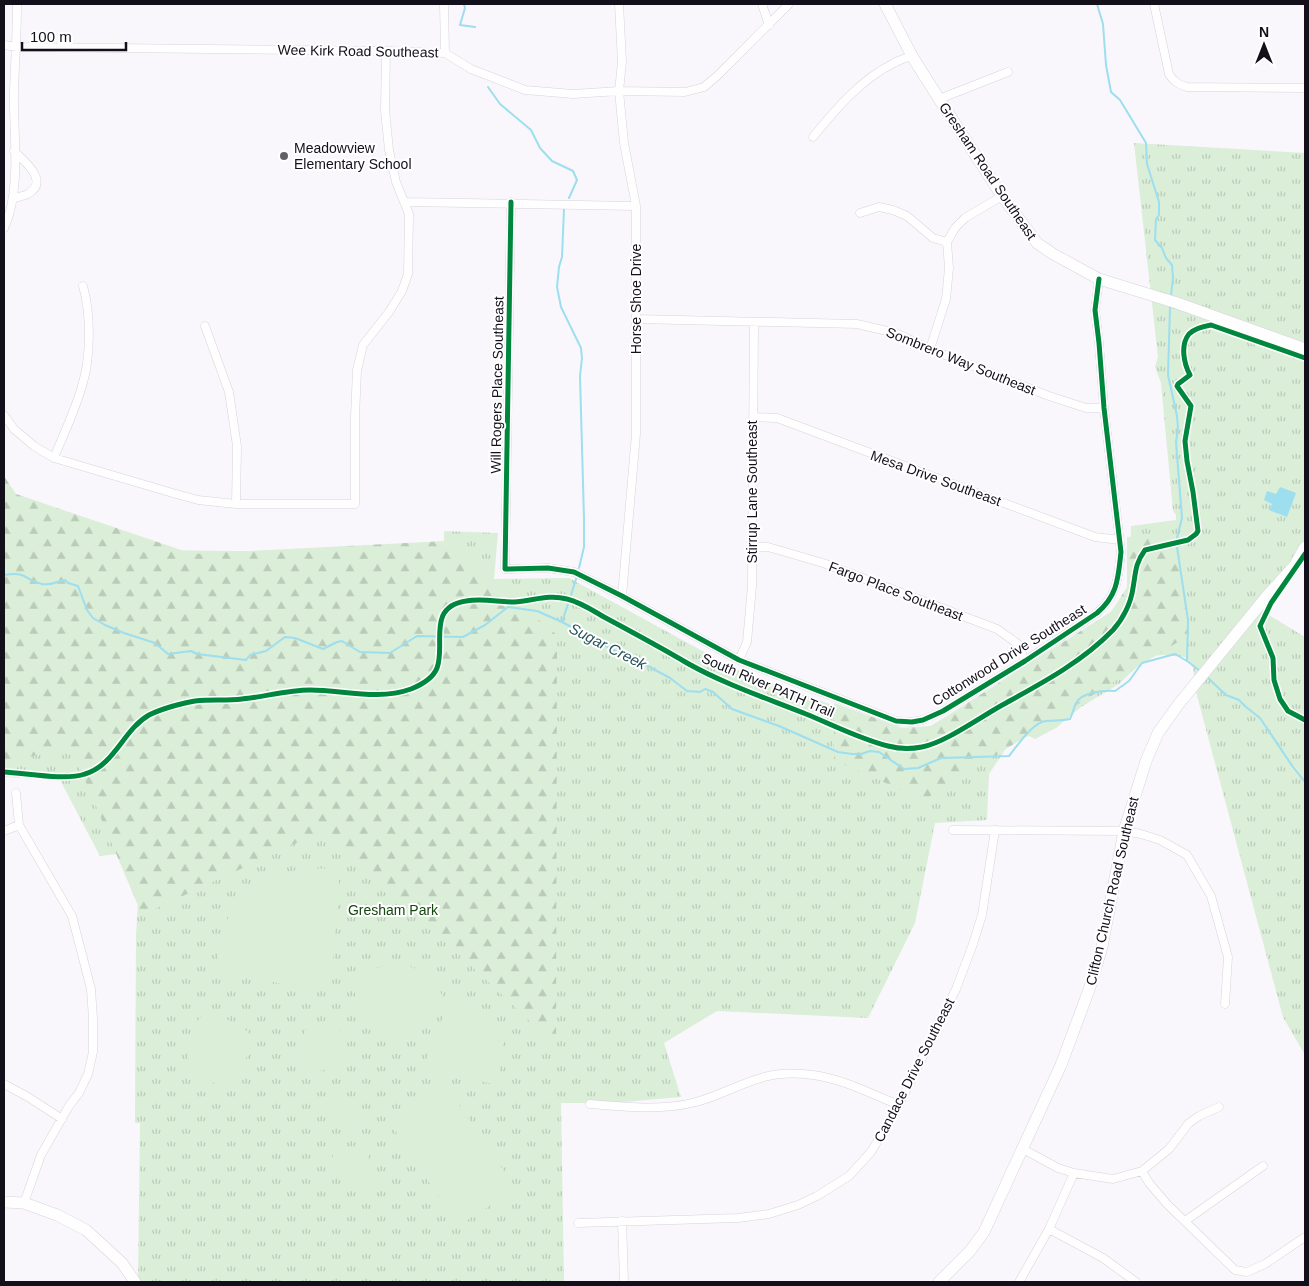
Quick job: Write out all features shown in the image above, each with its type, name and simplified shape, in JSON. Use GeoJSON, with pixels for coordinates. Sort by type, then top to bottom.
{"type":"FeatureCollection","features":[{"type":"Feature","properties":{"kind":"street"},"geometry":{"type":"LineString","coordinates":[[4,228],[14,192],[14,91],[17,4]]}},
{"type":"Feature","properties":{"kind":"street"},"geometry":{"type":"LineString","coordinates":[[444,4],[445,53]]}},
{"type":"Feature","properties":{"kind":"street","name":"Horse Shoe Drive"},"geometry":{"type":"LineString","coordinates":[[619,4],[622,62],[619,90],[624,143],[636,206],[636,434],[622,596]]}},
{"type":"Feature","properties":{"kind":"street"},"geometry":{"type":"LineString","coordinates":[[762,4],[769,25]]}},
{"type":"Feature","properties":{"kind":"street","name":"Wee Kirk Road Southeast"},"geometry":{"type":"LineString","coordinates":[[4,45],[17,47],[386,50],[445,53],[471,69],[525,90],[573,94],[619,90],[685,92],[704,87],[789,4]]}},
{"type":"Feature","properties":{"kind":"street","name":"Gresham Road Southeast"},"geometry":{"type":"LineString","coordinates":[[888,4],[912,56],[1002,196],[1037,243],[1099,279],[1177,303],[1305,349]]}},
{"type":"Feature","properties":{"kind":"street"},"geometry":{"type":"LineString","coordinates":[[1154,4],[1169,74],[1177,84],[1187,87],[1305,88]]}},
{"type":"Feature","properties":{"kind":"street"},"geometry":{"type":"LineString","coordinates":[[4,415],[14,429],[34,446],[54,458],[198,500],[236,504],[355,504],[357,370],[363,345],[402,292],[408,274],[409,214],[396,182],[389,150],[385,110],[386,50]]}},
{"type":"Feature","properties":{"kind":"street"},"geometry":{"type":"LineString","coordinates":[[813,138],[834,112],[869,79],[894,63],[912,56]]}},
{"type":"Feature","properties":{"kind":"street"},"geometry":{"type":"LineString","coordinates":[[939,99],[1008,72]]}},
{"type":"Feature","properties":{"kind":"street"},"geometry":{"type":"LineString","coordinates":[[13,199],[29,194],[35,187],[36,178],[34,171],[14,151]]}},
{"type":"Feature","properties":{"kind":"street"},"geometry":{"type":"LineString","coordinates":[[930,349],[946,299],[949,268],[947,242],[965,218],[1002,196]]}},
{"type":"Feature","properties":{"kind":"street"},"geometry":{"type":"LineString","coordinates":[[405,202],[511,202],[636,206]]}},
{"type":"Feature","properties":{"kind":"street","name":"Will Rogers Place Southeast"},"geometry":{"type":"LineString","coordinates":[[505,569],[511,202]]}},
{"type":"Feature","properties":{"kind":"street"},"geometry":{"type":"LineString","coordinates":[[860,213],[879,207],[894,210],[907,216],[933,238],[947,242]]}},
{"type":"Feature","properties":{"kind":"street","name":"Cottonwood Drive Southeast"},"geometry":{"type":"LineString","coordinates":[[505,569],[548,568],[574,572],[740,660],[896,721],[912,722],[923,720],[944,711],[1025,661],[1106,605],[1112,596],[1119,576],[1120,540],[1104,408],[1095,310],[1099,279]]}},
{"type":"Feature","properties":{"kind":"street"},"geometry":{"type":"LineString","coordinates":[[54,458],[83,385],[88,346],[88,304],[83,286]]}},
{"type":"Feature","properties":{"kind":"street","name":"Sombrero Way Southeast"},"geometry":{"type":"LineString","coordinates":[[636,319],[857,324],[896,333],[930,349],[1049,396],[1086,408],[1104,408]]}},
{"type":"Feature","properties":{"kind":"street","name":"Stirrup Lane Southeast"},"geometry":{"type":"LineString","coordinates":[[740,660],[747,642],[752,586],[754,322]]}},
{"type":"Feature","properties":{"kind":"street"},"geometry":{"type":"LineString","coordinates":[[204,326],[229,392],[237,446],[236,504]]}},
{"type":"Feature","properties":{"kind":"street","name":"Mesa Drive Southeast"},"geometry":{"type":"LineString","coordinates":[[753,417],[776,418],[1095,537],[1120,540]]}},
{"type":"Feature","properties":{"kind":"street","name":"Fargo Place Southeast"},"geometry":{"type":"LineString","coordinates":[[752,547],[778,549],[823,563],[997,629],[1018,644],[1025,661]]}},
{"type":"Feature","properties":{"kind":"street","name":"Clifton Church Road Southeast"},"geometry":{"type":"LineString","coordinates":[[939,1282],[970,1251],[984,1232],[1060,1065],[1090,987],[1102,947],[1124,831],[1146,761],[1158,733],[1178,705],[1267,596],[1295,565],[1305,547]]}},
{"type":"Feature","properties":{"kind":"street"},"geometry":{"type":"LineString","coordinates":[[16,793],[19,825],[72,916],[91,989],[93,1052],[88,1074],[79,1093],[41,1154],[24,1203]]}},
{"type":"Feature","properties":{"kind":"street"},"geometry":{"type":"LineString","coordinates":[[4,831],[19,825]]}},
{"type":"Feature","properties":{"kind":"street"},"geometry":{"type":"LineString","coordinates":[[953,830],[1124,831],[1160,840],[1187,855],[1211,896],[1228,957],[1225,1004]]}},
{"type":"Feature","properties":{"kind":"street","name":"Candace Drive Southeast"},"geometry":{"type":"LineString","coordinates":[[578,1222],[743,1218],[798,1205],[817,1196],[849,1176],[871,1152],[898,1105],[952,997],[975,940],[982,915],[996,830]]}},
{"type":"Feature","properties":{"kind":"street"},"geometry":{"type":"LineString","coordinates":[[590,1104],[630,1108],[685,1105],[698,1102],[764,1077],[787,1074],[812,1075],[837,1080],[898,1105]]}},
{"type":"Feature","properties":{"kind":"street"},"geometry":{"type":"LineString","coordinates":[[4,1084],[62,1119]]}},
{"type":"Feature","properties":{"kind":"street"},"geometry":{"type":"LineString","coordinates":[[1021,1148],[1058,1168],[1074,1173],[1113,1179],[1142,1171],[1169,1149],[1189,1123],[1199,1116],[1219,1108]]}},
{"type":"Feature","properties":{"kind":"street"},"geometry":{"type":"LineString","coordinates":[[1185,1221],[1263,1166]]}},
{"type":"Feature","properties":{"kind":"street"},"geometry":{"type":"LineString","coordinates":[[1142,1171],[1149,1183],[1235,1270],[1247,1272],[1265,1264],[1305,1237]]}},
{"type":"Feature","properties":{"kind":"street"},"geometry":{"type":"LineString","coordinates":[[1019,1282],[1049,1229],[1074,1173]]}},
{"type":"Feature","properties":{"kind":"street"},"geometry":{"type":"LineString","coordinates":[[4,1202],[24,1203],[57,1215],[86,1230],[122,1263],[135,1282]]}},
{"type":"Feature","properties":{"kind":"street"},"geometry":{"type":"LineString","coordinates":[[622,1221],[624,1282]]}},
{"type":"Feature","properties":{"kind":"street"},"geometry":{"type":"LineString","coordinates":[[1049,1229],[1103,1258],[1136,1282]]}},
{"type":"Feature","properties":{"kind":"green space","name":"Gresham Park"},"geometry":{"type":"Polygon","coordinates":[[[1134,143],[1305,153],[1305,551],[1259,609],[1305,637],[1305,1055],[1283,1017],[1196,692],[1193,667],[1185,657],[1148,656],[1119,684],[1081,707],[1056,728],[1035,739],[1029,736],[1007,742],[1005,750],[989,774],[987,820],[935,823],[915,923],[868,1018],[717,1011],[664,1043],[681,1097],[611,1103],[561,1103],[564,1282],[138,1282],[140,1123],[135,1123],[136,935],[141,851],[100,856],[60,780],[4,777],[4,500],[147,550],[408,553],[443,640],[444,531],[498,533],[494,579],[569,578],[737,670],[893,727],[925,729],[1038,665],[1108,616],[1129,587],[1131,526],[1176,520],[1176,515],[1173,511],[1161,383],[1155,367],[1158,357],[1134,143]]]}},
{"type":"Feature","properties":{"kind":"green space"},"geometry":{"type":"Polygon","coordinates":[[[4,476],[16,494],[193,554],[445,541],[557,635],[556,1046],[326,829],[142,915],[71,747],[4,763],[4,476]]]}},
{"type":"Feature","properties":{"kind":"green space"},"geometry":{"type":"Polygon","coordinates":[[[1178,534],[1189,635],[924,800],[834,760],[834,703],[902,728],[931,726],[1112,611],[1127,587],[1127,537],[1178,534]]]}},
{"type":"Feature","properties":{"kind":"green space"},"geometry":{"type":"Polygon","coordinates":[[[340,868],[333,965],[329,985],[324,990],[312,991],[221,970],[218,960],[219,940],[234,904],[273,874],[305,869],[340,868]]]}},
{"type":"Feature","properties":{"kind":"green space"},"geometry":{"type":"Polygon","coordinates":[[[391,964],[408,966],[425,973],[434,980],[444,998],[413,1031],[406,1037],[391,1044],[378,1034],[373,1027],[352,987],[369,972],[391,964]]]}},
{"type":"Feature","properties":{"kind":"green space"},"geometry":{"type":"Polygon","coordinates":[[[452,1000],[478,1007],[496,1022],[501,1031],[503,1041],[502,1063],[493,1084],[426,1068],[426,1060],[431,1042],[452,1000]]]}},
{"type":"Feature","properties":{"kind":"green space"},"geometry":{"type":"Polygon","coordinates":[[[208,1008],[247,1031],[252,1037],[253,1044],[250,1053],[222,1087],[198,1074],[191,1065],[188,1056],[187,1047],[191,1031],[208,1008]]]}},
{"type":"Feature","properties":{"kind":"green space"},"geometry":{"type":"Polygon","coordinates":[[[333,1019],[342,1034],[348,1050],[347,1062],[343,1065],[305,1075],[298,1046],[306,1029],[314,1023],[333,1019]]]}},
{"type":"Feature","properties":{"kind":"green space"},"geometry":{"type":"Polygon","coordinates":[[[443,1081],[516,1189],[458,1226],[387,1118],[443,1081]]]}},
{"type":"Feature","properties":{"kind":"green space"},"geometry":{"type":"Polygon","coordinates":[[[329,1097],[360,1098],[362,1100],[362,1130],[345,1129],[335,1124],[331,1119],[329,1097]]]}},
{"type":"Feature","properties":{"kind":"green space"},"geometry":{"type":"Polygon","coordinates":[[[333,1149],[368,1150],[371,1185],[351,1185],[339,1180],[334,1169],[333,1149]]]}},
{"type":"Feature","properties":{"kind":"water"},"geometry":{"type":"Polygon","coordinates":[[[1280,487],[1296,493],[1287,517],[1269,510],[1272,504],[1264,500],[1267,491],[1276,494],[1280,487]]]}},
{"type":"Feature","properties":{"kind":"waterway"},"geometry":{"type":"LineString","coordinates":[[464,4],[465,8],[460,25],[475,27]]}},
{"type":"Feature","properties":{"kind":"waterway"},"geometry":{"type":"LineString","coordinates":[[1097,4],[1103,24],[1106,65],[1111,92],[1120,100],[1146,143],[1147,164],[1159,202],[1155,240],[1172,265],[1171,295]]}},
{"type":"Feature","properties":{"kind":"waterway"},"geometry":{"type":"LineString","coordinates":[[488,87],[500,104],[531,130],[540,148],[552,161],[573,171],[577,180],[569,198]]}},
{"type":"Feature","properties":{"kind":"waterway"},"geometry":{"type":"LineString","coordinates":[[564,209],[562,257],[557,287],[561,307],[581,348],[582,358],[580,376],[584,547],[579,568]]}},
{"type":"Feature","properties":{"kind":"waterway"},"geometry":{"type":"LineString","coordinates":[[1170,307],[1168,375],[1177,416],[1176,442],[1182,518],[1177,538]]}},
{"type":"Feature","properties":{"kind":"waterway"},"geometry":{"type":"LineString","coordinates":[[1177,547],[1188,620],[1187,661]]}},
{"type":"Feature","properties":{"kind":"waterway","name":"Sugar Creek"},"geometry":{"type":"LineString","coordinates":[[4,575],[18,574],[45,584],[65,580],[78,586],[87,610],[93,618],[124,633],[155,643],[168,654],[191,651],[197,654],[246,660],[250,655],[266,651],[285,637],[295,638],[323,649],[342,641],[360,652],[390,653],[417,636],[463,637],[485,625],[508,607],[537,611],[646,665],[670,678],[687,691],[700,692],[705,689],[713,692],[732,709],[779,726],[838,752],[852,754],[870,751],[879,752],[904,769],[918,768],[941,758],[1009,756],[1036,725],[1046,721],[1070,719],[1079,699],[1094,692],[1115,691],[1129,681],[1142,663],[1175,654],[1199,670]]}},
{"type":"Feature","properties":{"kind":"waterway"},"geometry":{"type":"LineString","coordinates":[[571,595],[576,579]]}},
{"type":"Feature","properties":{"kind":"waterway"},"geometry":{"type":"LineString","coordinates":[[562,622],[568,604]]}},
{"type":"Feature","properties":{"kind":"waterway","name":"Sugar Creek"},"geometry":{"type":"LineString","coordinates":[[1208,678],[1226,695],[1239,700],[1260,718],[1305,782]]}},
{"type":"Feature","properties":{"kind":"cycle path","name":"South River PATH Trail"},"geometry":{"type":"LineString","coordinates":[[511,202],[505,569],[548,568],[574,572],[739,660],[896,721],[912,722],[923,720],[943,711],[1025,661],[1097,613],[1113,593],[1118,578],[1121,552],[1104,408],[1095,310],[1099,279]]}},
{"type":"Feature","properties":{"kind":"cycle path","name":"South River PATH Trail"},"geometry":{"type":"LineString","coordinates":[[4,772],[56,777],[85,774],[104,763],[140,721],[165,708],[190,702],[242,699],[301,690],[373,695],[411,689],[426,681],[437,668],[442,619],[446,611],[454,605],[472,600],[514,602],[553,597],[572,600],[581,604],[716,678],[857,736],[897,748],[914,748],[932,744],[954,734],[1049,679],[1089,652],[1117,626],[1123,616],[1132,594],[1135,572],[1145,550],[1188,540],[1198,531],[1185,441],[1191,406],[1177,386],[1190,375],[1184,354],[1186,338],[1189,334],[1197,329],[1211,325],[1305,358]]}},
{"type":"Feature","properties":{"kind":"cycle path"},"geometry":{"type":"LineString","coordinates":[[1305,554],[1271,603],[1260,626],[1273,658],[1274,680],[1280,699],[1288,711],[1305,720]]}},
{"type":"Feature","properties":{"kind":"place","name":"Meadowview Elementary School"},"geometry":{"type":"Point","coordinates":[284,156]}}]}
